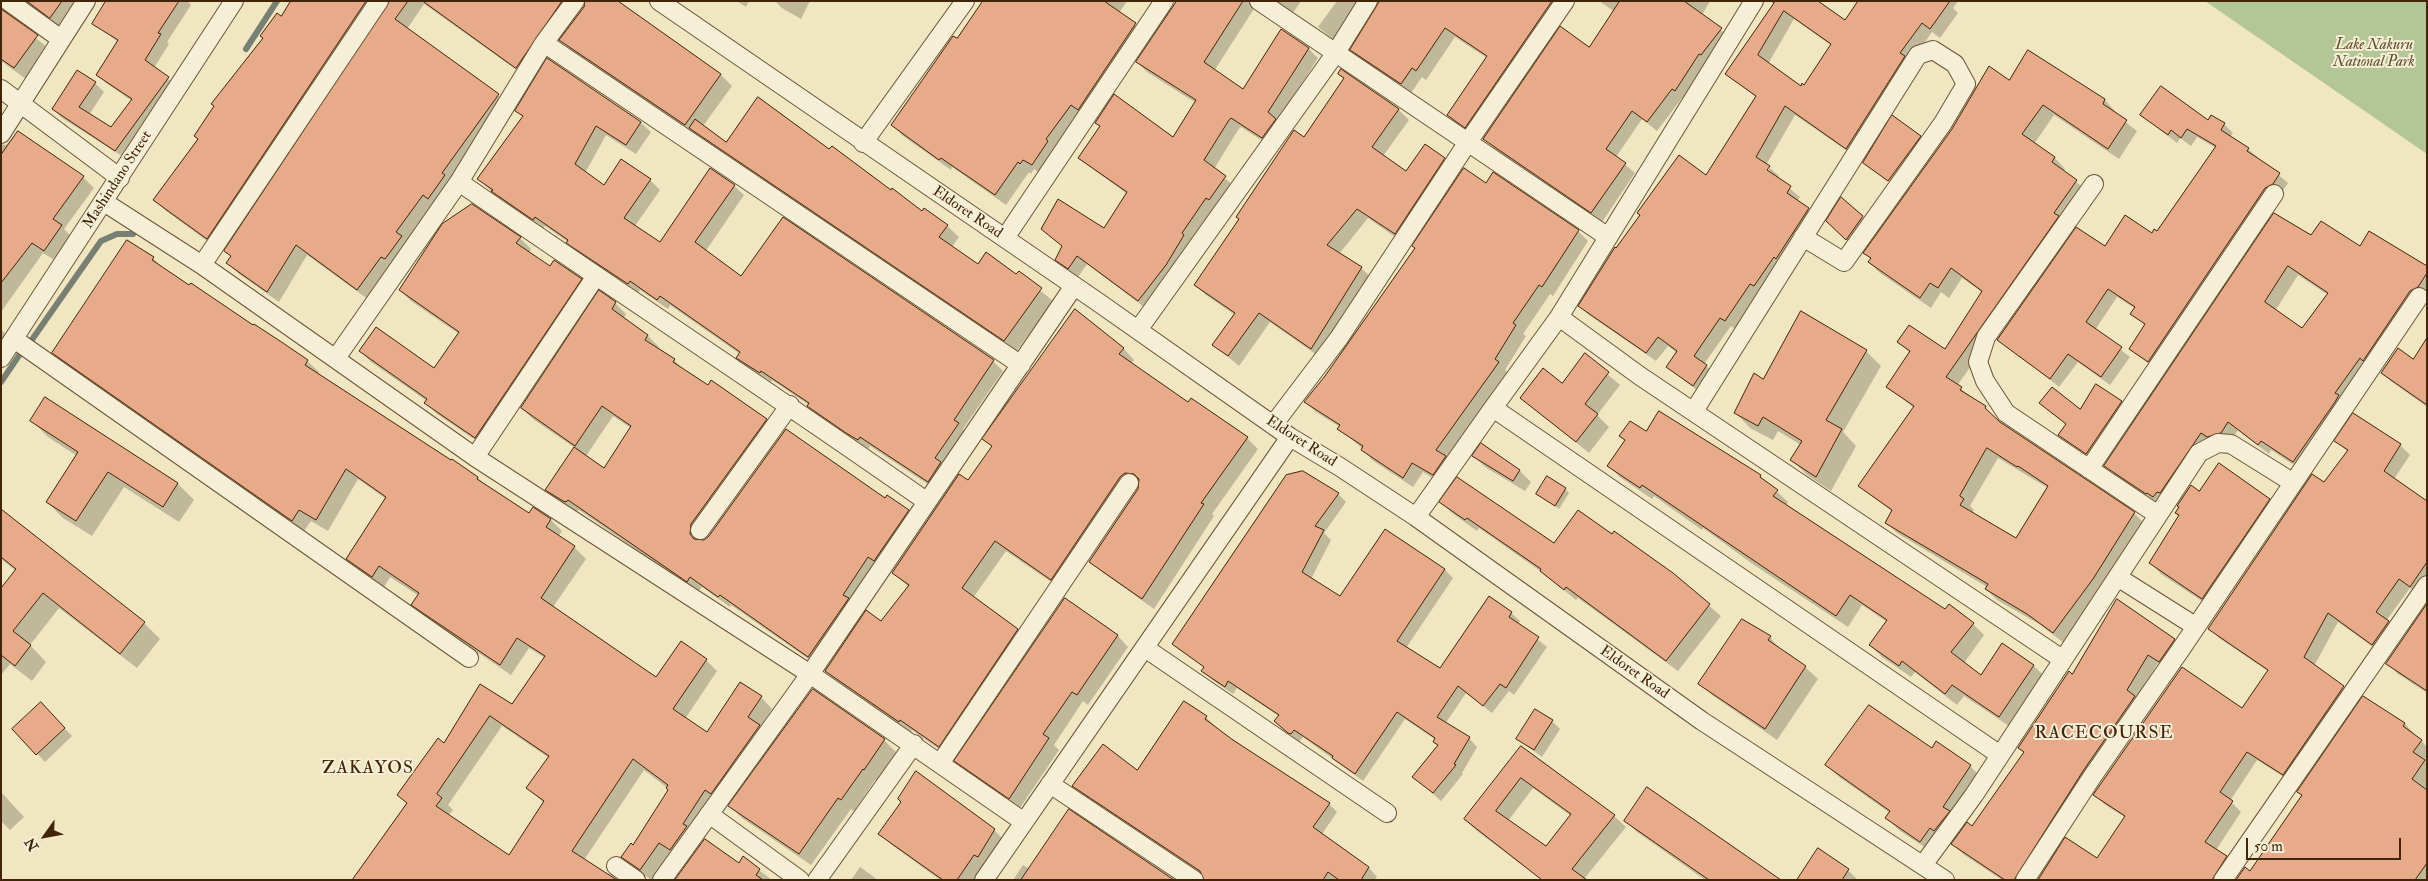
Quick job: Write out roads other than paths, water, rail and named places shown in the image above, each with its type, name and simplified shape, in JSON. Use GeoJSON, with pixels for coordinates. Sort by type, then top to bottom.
{"type":"FeatureCollection","features":[{"type":"Feature","properties":{"kind":"street"},"geometry":{"type":"LineString","coordinates":[[8,1],[61,39]]}},
{"type":"Feature","properties":{"kind":"street"},"geometry":{"type":"LineString","coordinates":[[1,134],[86,1]]}},
{"type":"Feature","properties":{"kind":"street","name":"Mashindano Street"},"geometry":{"type":"LineString","coordinates":[[1,358],[234,1]]}},
{"type":"Feature","properties":{"kind":"street"},"geometry":{"type":"LineString","coordinates":[[202,265],[379,1]]}},
{"type":"Feature","properties":{"kind":"street"},"geometry":{"type":"LineString","coordinates":[[336,358],[459,182],[544,43],[576,1]]}},
{"type":"Feature","properties":{"kind":"street","name":"Eldoret Road"},"geometry":{"type":"LineString","coordinates":[[659,1],[863,143],[1005,238],[1290,437],[1416,517],[1702,721],[1945,880]]}},
{"type":"Feature","properties":{"kind":"street"},"geometry":{"type":"LineString","coordinates":[[863,143],[965,1]]}},
{"type":"Feature","properties":{"kind":"street"},"geometry":{"type":"LineString","coordinates":[[1005,238],[1164,1]]}},
{"type":"Feature","properties":{"kind":"street"},"geometry":{"type":"LineString","coordinates":[[1258,1],[1608,237]]}},
{"type":"Feature","properties":{"kind":"street"},"geometry":{"type":"LineString","coordinates":[[1138,330],[1335,54],[1368,1]]}},
{"type":"Feature","properties":{"kind":"street"},"geometry":{"type":"LineString","coordinates":[[1273,425],[1339,338],[1468,142],[1565,1]]}},
{"type":"Feature","properties":{"kind":"street"},"geometry":{"type":"LineString","coordinates":[[1416,517],[1492,408],[1559,317],[1754,1]]}},
{"type":"Feature","properties":{"kind":"street"},"geometry":{"type":"LineString","coordinates":[[544,43],[1020,365]]}},
{"type":"Feature","properties":{"kind":"street"},"geometry":{"type":"LineString","coordinates":[[1694,412],[1803,237],[1918,55],[1933,50],[1955,64],[1966,84],[1944,123],[1903,183],[1844,262],[1803,237]]}},
{"type":"Feature","properties":{"kind":"street"},"geometry":{"type":"LineString","coordinates":[[1,89],[120,178]]}},
{"type":"Feature","properties":{"kind":"street"},"geometry":{"type":"LineString","coordinates":[[459,182],[790,405],[926,501]]}},
{"type":"Feature","properties":{"kind":"street"},"geometry":{"type":"LineString","coordinates":[[2094,184],[1986,337],[1978,362],[1985,381],[2006,414],[2158,515]]}},
{"type":"Feature","properties":{"kind":"street"},"geometry":{"type":"LineString","coordinates":[[2089,469],[2274,194]]}},
{"type":"Feature","properties":{"kind":"street"},"geometry":{"type":"LineString","coordinates":[[104,202],[202,265],[475,457],[810,674],[941,762],[1024,822]]}},
{"type":"Feature","properties":{"kind":"street"},"geometry":{"type":"LineString","coordinates":[[475,457],[596,276]]}},
{"type":"Feature","properties":{"kind":"street"},"geometry":{"type":"LineString","coordinates":[[662,880],[810,674],[1074,286]]}},
{"type":"Feature","properties":{"kind":"street"},"geometry":{"type":"LineString","coordinates":[[2025,880],[2092,777],[2419,297]]}},
{"type":"Feature","properties":{"kind":"street"},"geometry":{"type":"LineString","coordinates":[[1559,317],[1640,376],[2062,659]]}},
{"type":"Feature","properties":{"kind":"street"},"geometry":{"type":"LineString","coordinates":[[14,339],[470,658]]}},
{"type":"Feature","properties":{"kind":"street"},"geometry":{"type":"LineString","coordinates":[[700,530],[790,405]]}},
{"type":"Feature","properties":{"kind":"street"},"geometry":{"type":"LineString","coordinates":[[1492,408],[2000,755]]}},
{"type":"Feature","properties":{"kind":"street"},"geometry":{"type":"LineString","coordinates":[[984,880],[1290,437]]}},
{"type":"Feature","properties":{"kind":"street"},"geometry":{"type":"LineString","coordinates":[[1923,866],[2000,755],[2199,453],[2218,443],[2231,444],[2292,482]]}},
{"type":"Feature","properties":{"kind":"street"},"geometry":{"type":"LineString","coordinates":[[941,762],[1129,483]]}},
{"type":"Feature","properties":{"kind":"street"},"geometry":{"type":"LineString","coordinates":[[2118,578],[2195,626]]}},
{"type":"Feature","properties":{"kind":"street"},"geometry":{"type":"LineString","coordinates":[[2223,880],[2427,585]]}},
{"type":"Feature","properties":{"kind":"street"},"geometry":{"type":"LineString","coordinates":[[1146,648],[1387,813]]}},
{"type":"Feature","properties":{"kind":"street"},"geometry":{"type":"LineString","coordinates":[[817,880],[914,744]]}},
{"type":"Feature","properties":{"kind":"street"},"geometry":{"type":"LineString","coordinates":[[1050,784],[1194,880]]}},
{"type":"Feature","properties":{"kind":"street"},"geometry":{"type":"LineString","coordinates":[[709,814],[800,880]]}},
{"type":"Feature","properties":{"kind":"street"},"geometry":{"type":"LineString","coordinates":[[616,866],[636,880]]}},
{"type":"Feature","properties":{"kind":"waterway"},"geometry":{"type":"LineString","coordinates":[[246,49],[277,1]]}},
{"type":"Feature","properties":{"kind":"waterway"},"geometry":{"type":"LineString","coordinates":[[31,341],[101,241],[117,234],[133,234]]}},
{"type":"Feature","properties":{"kind":"waterway"},"geometry":{"type":"LineString","coordinates":[[1,382],[22,351]]}},
{"type":"Feature","properties":{"kind":"district","name":"RACECOURSE"},"geometry":{"type":"Point","coordinates":[2104,734]}},
{"type":"Feature","properties":{"kind":"district","name":"ZAKAYOS"},"geometry":{"type":"Point","coordinates":[368,769]}},
{"type":"Feature","properties":{"kind":"park label","name":"Lake Nakuru National Park"},"geometry":{"type":"Point","coordinates":[2374,54]}}]}
